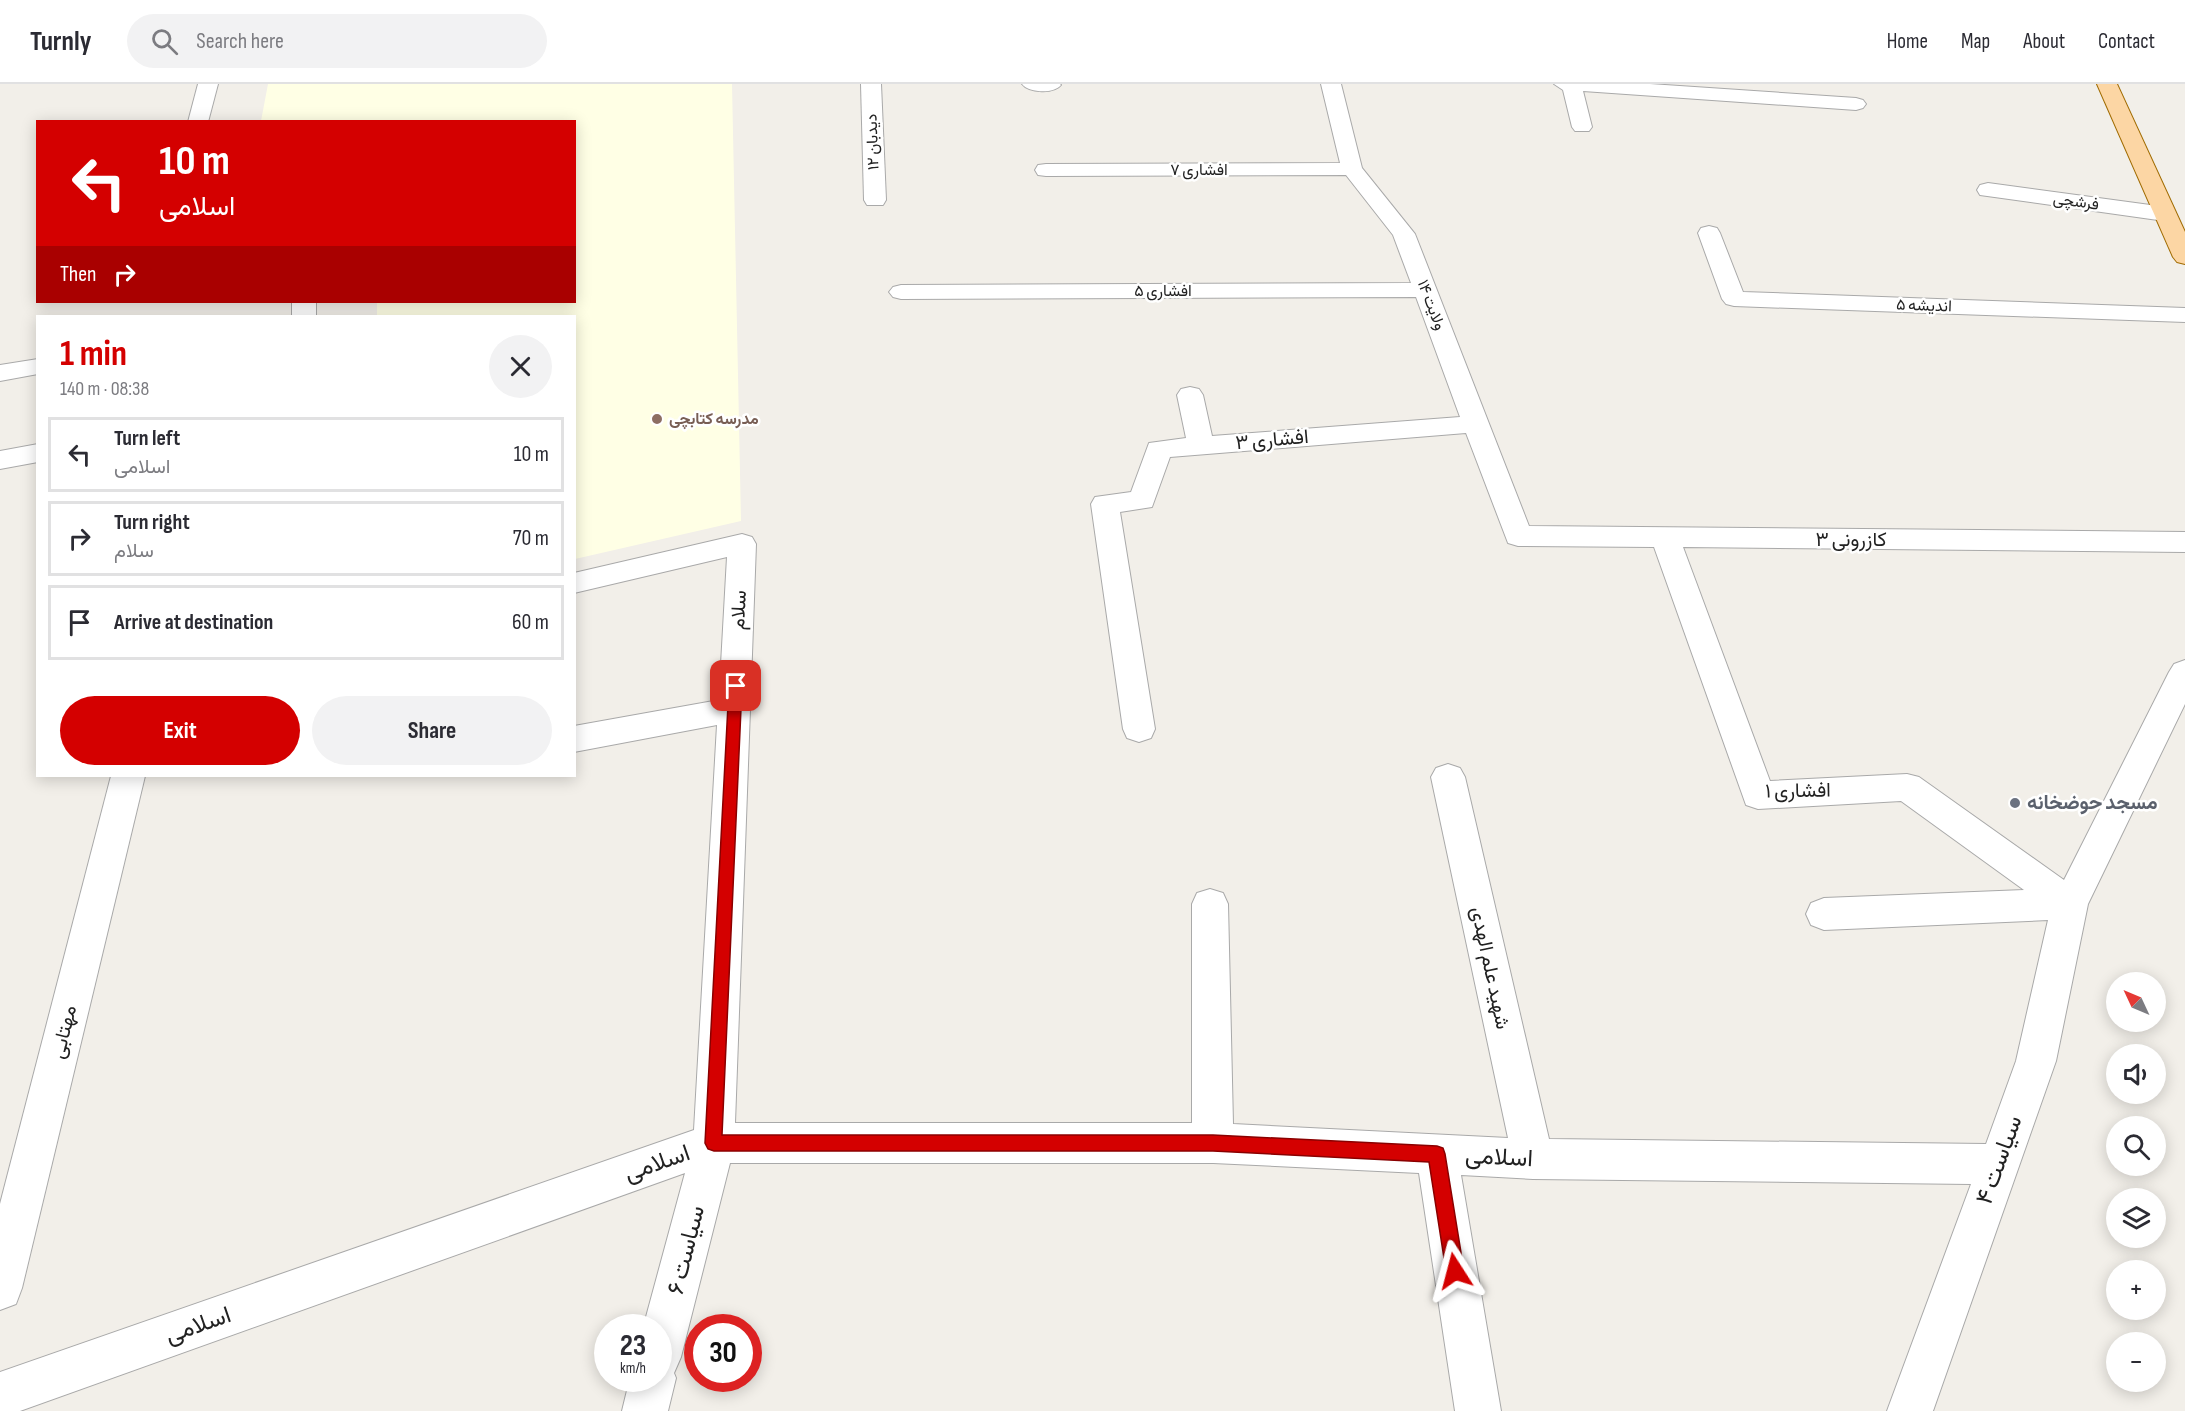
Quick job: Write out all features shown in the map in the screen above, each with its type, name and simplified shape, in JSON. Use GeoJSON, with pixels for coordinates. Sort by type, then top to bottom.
{"type":"FeatureCollection","features":[{"type":"Feature","properties":{"kind":"main road"},"geometry":{"type":"LineString","coordinates":[[2106,84],[2175,211]]}},
{"type":"Feature","properties":{"kind":"main road"},"geometry":{"type":"LineString","coordinates":[[2126,84],[2175,211],[2185,257]]}},
{"type":"Feature","properties":{"kind":"street"},"geometry":{"type":"LineString","coordinates":[[199,120],[208,84]]}},
{"type":"Feature","properties":{"kind":"street","name":"دیدبان ۱۲"},"geometry":{"type":"LineString","coordinates":[[871,84],[875,200]]}},
{"type":"Feature","properties":{"kind":"street"},"geometry":{"type":"LineString","coordinates":[[1032,84],[1051,85]]}},
{"type":"Feature","properties":{"kind":"street","name":"ولایت ۱۴"},"geometry":{"type":"LineString","coordinates":[[1331,84],[1352,169],[1404,234],[1518,536]]}},
{"type":"Feature","properties":{"kind":"street"},"geometry":{"type":"LineString","coordinates":[[1564,84],[1856,104]]}},
{"type":"Feature","properties":{"kind":"street"},"geometry":{"type":"LineString","coordinates":[[1571,84],[1582,127]]}},
{"type":"Feature","properties":{"kind":"street","name":"افشاری ۷"},"geometry":{"type":"LineString","coordinates":[[1047,170],[1352,169]]}},
{"type":"Feature","properties":{"kind":"street","name":"فرشچی"},"geometry":{"type":"LineString","coordinates":[[1988,190],[2175,211]]}},
{"type":"Feature","properties":{"kind":"street","name":"اندیشه ۵"},"geometry":{"type":"LineString","coordinates":[[1709,233],[1734,299],[2185,315]]}},
{"type":"Feature","properties":{"kind":"street","name":"افشاری ۵"},"geometry":{"type":"LineString","coordinates":[[901,292],[1425,290]]}},
{"type":"Feature","properties":{"kind":"street"},"geometry":{"type":"LineString","coordinates":[[0,373],[36,366]]}},
{"type":"Feature","properties":{"kind":"street"},"geometry":{"type":"LineString","coordinates":[[1190,395],[1201,446]]}},
{"type":"Feature","properties":{"kind":"street","name":"افشاری ۳"},"geometry":{"type":"LineString","coordinates":[[1139,729],[1105,504],[1142,500],[1159,449],[1476,424]]}},
{"type":"Feature","properties":{"kind":"street"},"geometry":{"type":"LineString","coordinates":[[0,460],[36,453]]}},
{"type":"Feature","properties":{"kind":"street","name":"کازرونی ۳"},"geometry":{"type":"LineString","coordinates":[[1518,536],[2185,542]]}},
{"type":"Feature","properties":{"kind":"street","name":"افشاری ۱"},"geometry":{"type":"LineString","coordinates":[[1666,539],[1758,795],[1907,787],[2070,904]]}},
{"type":"Feature","properties":{"kind":"street","name":"سلام"},"geometry":{"type":"LineString","coordinates":[[576,583],[742,544],[714,1143]]}},
{"type":"Feature","properties":{"kind":"street","name":"سیاست ۴"},"geometry":{"type":"LineString","coordinates":[[1910,1411],[1997,1164],[2036,1061],[2070,904],[2185,672]]}},
{"type":"Feature","properties":{"kind":"street"},"geometry":{"type":"LineString","coordinates":[[576,739],[735,709]]}},
{"type":"Feature","properties":{"kind":"street","name":"مهتابی"},"geometry":{"type":"LineString","coordinates":[[0,1288],[128,777]]}},
{"type":"Feature","properties":{"kind":"street","name":"شهید علم الهدی"},"geometry":{"type":"LineString","coordinates":[[1448,777],[1533,1159]]}},
{"type":"Feature","properties":{"kind":"street"},"geometry":{"type":"LineString","coordinates":[[1210,904],[1213,1143]]}},
{"type":"Feature","properties":{"kind":"street"},"geometry":{"type":"LineString","coordinates":[[1824,914],[2070,904]]}},
{"type":"Feature","properties":{"kind":"street","name":"اسلامی"},"geometry":{"type":"LineString","coordinates":[[0,1395],[714,1143],[1213,1143],[1533,1159],[1997,1164]]}},
{"type":"Feature","properties":{"kind":"street","name":"سیاست ۶"},"geometry":{"type":"LineString","coordinates":[[669,1314],[714,1143]]}},
{"type":"Feature","properties":{"kind":"street"},"geometry":{"type":"LineString","coordinates":[[1437,1154],[1478,1411]]}},
{"type":"Feature","properties":{"kind":"street"},"geometry":{"type":"LineString","coordinates":[[645,1411],[650,1392]]}},
{"type":"Feature","properties":{"kind":"shaded area","name":"مدرسه کتابچی"},"geometry":{"type":"Polygon","coordinates":[[[268,84],[732,84],[741,521],[576,559],[576,315],[377,315],[377,303],[576,303],[576,120],[261,120],[268,84]]]}},
{"type":"Feature","properties":{"kind":"place","name":"مدرسه کتابچی"},"geometry":{"type":"Point","coordinates":[657,419]}},
{"type":"Feature","properties":{"kind":"place","name":"مسجد حوضخانه"},"geometry":{"type":"Point","coordinates":[2015,803]}},
{"type":"Feature","properties":{"kind":"route"},"geometry":{"type":"LineString","coordinates":[[736,686],[714,1143],[1213,1143],[1437,1154],[1455,1271]]}}]}
